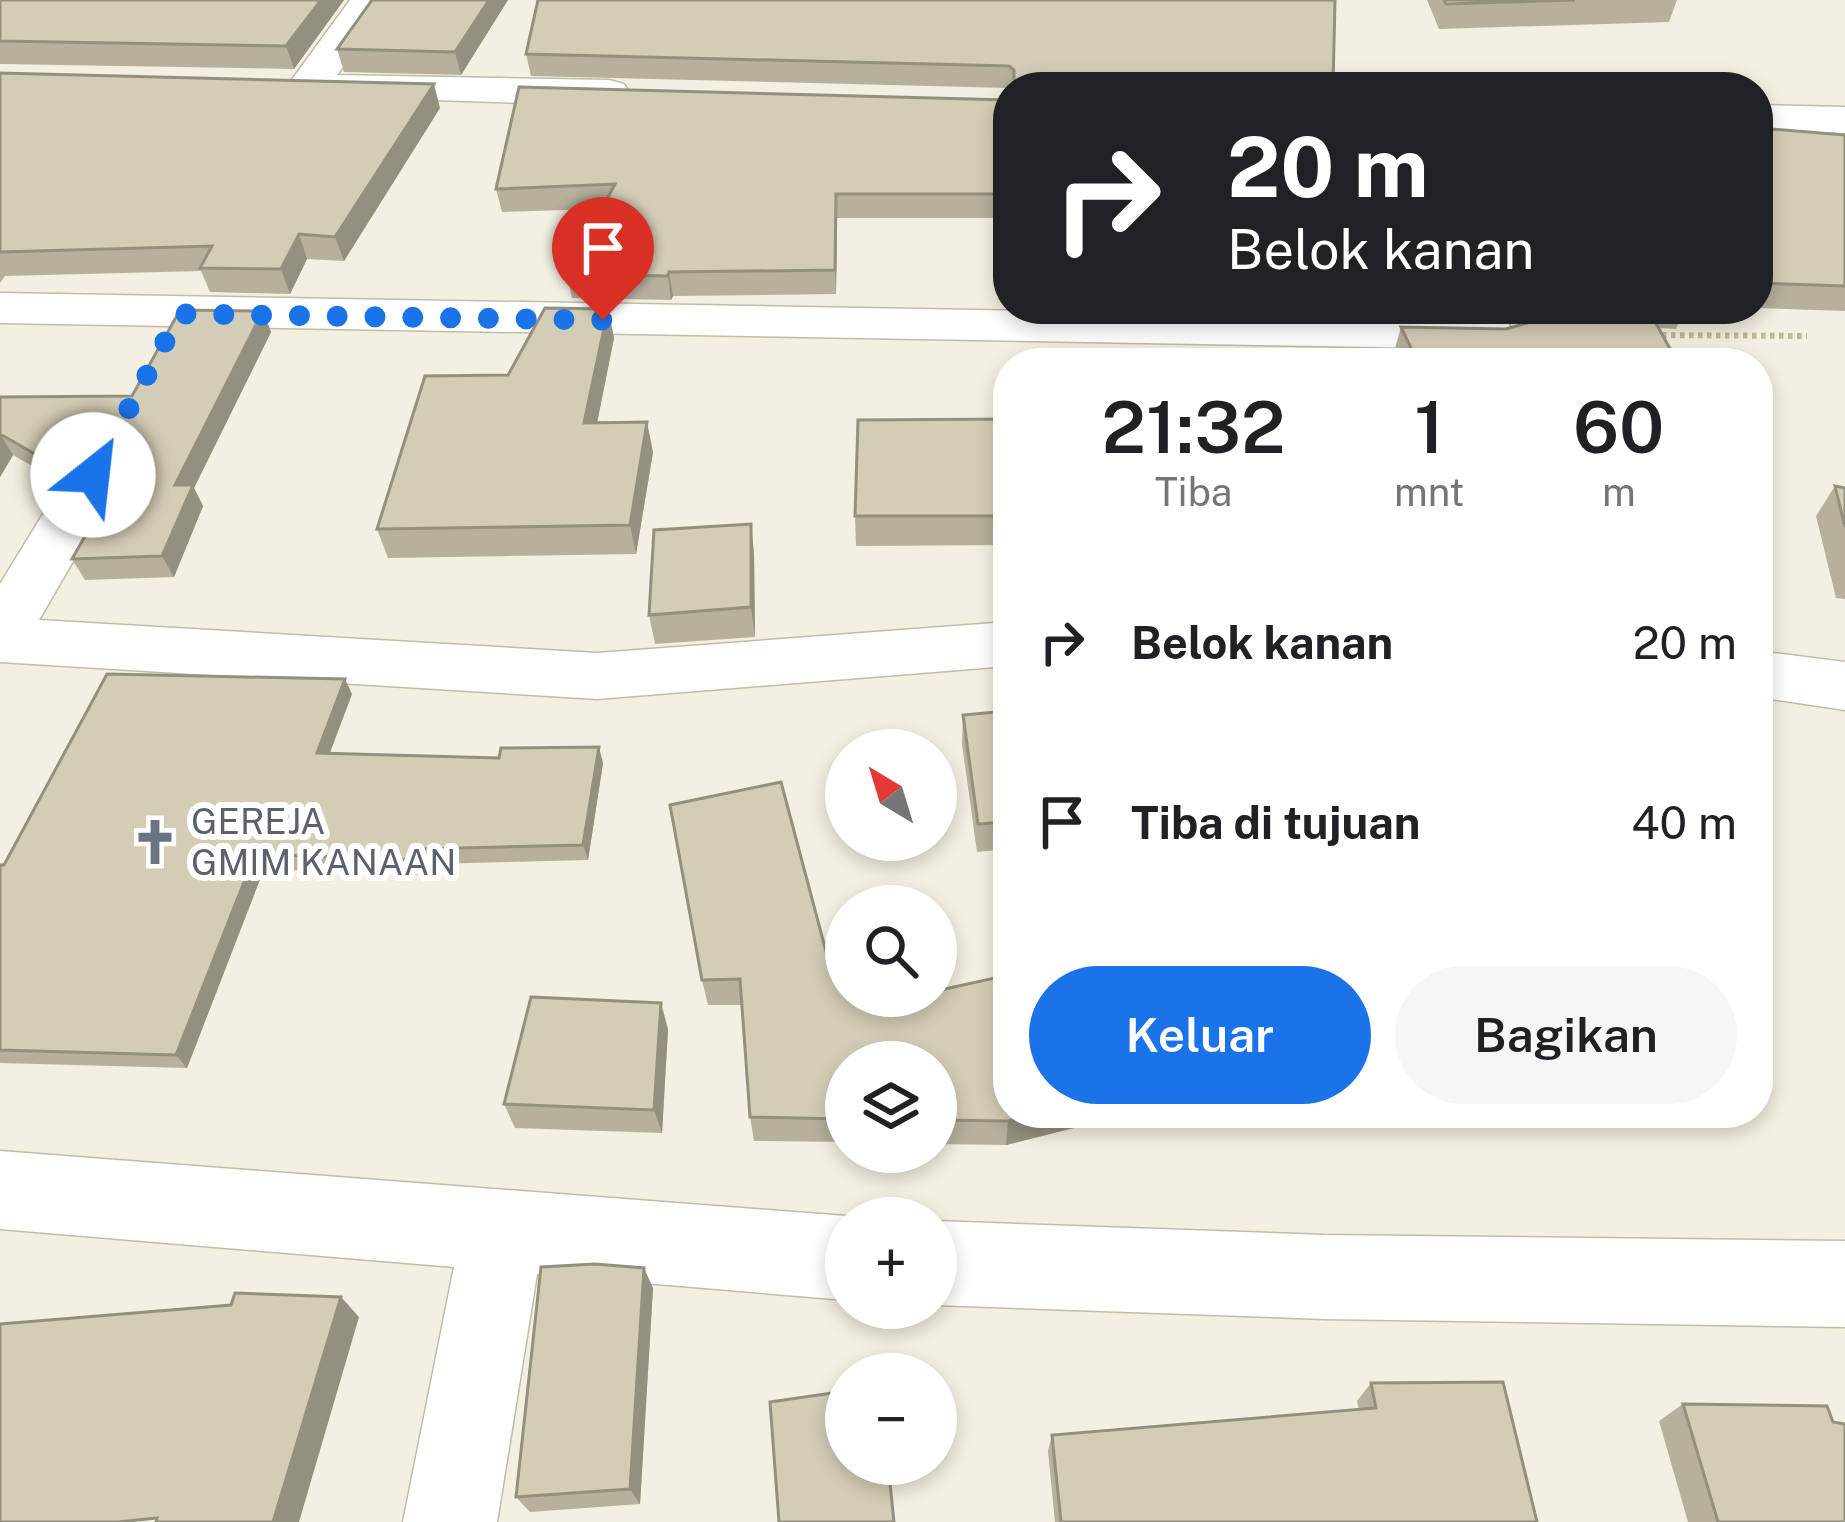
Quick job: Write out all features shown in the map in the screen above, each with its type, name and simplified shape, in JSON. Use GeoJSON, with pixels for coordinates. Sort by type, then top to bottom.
{"type":"FeatureCollection","features":[{"type":"Feature","properties":{"kind":"street"},"geometry":{"type":"LineString","coordinates":[[309,85],[370,0]]}},
{"type":"Feature","properties":{"kind":"street"},"geometry":{"type":"LineString","coordinates":[[262,84],[649,94]]}},
{"type":"Feature","properties":{"kind":"street"},"geometry":{"type":"LineString","coordinates":[[1773,118],[1845,120]]}},
{"type":"Feature","properties":{"kind":"street"},"geometry":{"type":"LineString","coordinates":[[0,308],[1496,334]]}},
{"type":"Feature","properties":{"kind":"street"},"geometry":{"type":"LineString","coordinates":[[71,515],[0,638],[597,676],[993,645]]}},
{"type":"Feature","properties":{"kind":"street"},"geometry":{"type":"LineString","coordinates":[[1773,676],[1845,686]]}},
{"type":"Feature","properties":{"kind":"street"},"geometry":{"type":"LineString","coordinates":[[0,1190],[825,1256]]}},
{"type":"Feature","properties":{"kind":"street"},"geometry":{"type":"LineString","coordinates":[[450,1522],[503,1228]]}},
{"type":"Feature","properties":{"kind":"street"},"geometry":{"type":"LineString","coordinates":[[957,1264],[1324,1277],[1845,1284]]}},
{"type":"Feature","properties":{"kind":"path"},"geometry":{"type":"LineString","coordinates":[[1640,335],[1807,337]]}},
{"type":"Feature","properties":{"kind":"building"},"geometry":{"type":"Polygon","coordinates":[[[0,0],[321,0],[286,46],[0,41],[0,0]]]}},
{"type":"Feature","properties":{"kind":"building"},"geometry":{"type":"Polygon","coordinates":[[[372,0],[489,0],[455,52],[337,49],[372,0]]]}},
{"type":"Feature","properties":{"kind":"building"},"geometry":{"type":"Polygon","coordinates":[[[538,0],[1335,0],[1333,72],[1014,72],[1009,66],[526,54],[538,0]]]}},
{"type":"Feature","properties":{"kind":"building"},"geometry":{"type":"Polygon","coordinates":[[[1444,0],[1575,0],[1446,4],[1444,0]]]}},
{"type":"Feature","properties":{"kind":"building"},"geometry":{"type":"Polygon","coordinates":[[[0,73],[434,84],[335,237],[299,234],[281,269],[200,268],[212,246],[0,252],[0,73]]]}},
{"type":"Feature","properties":{"kind":"building"},"geometry":{"type":"Polygon","coordinates":[[[519,87],[993,100],[993,194],[836,194],[835,270],[567,274],[615,184],[496,189],[519,87]]]}},
{"type":"Feature","properties":{"kind":"building"},"geometry":{"type":"Polygon","coordinates":[[[1773,129],[1845,135],[1845,286],[1773,284],[1773,129]]]}},
{"type":"Feature","properties":{"kind":"building"},"geometry":{"type":"Polygon","coordinates":[[[545,308],[608,309],[584,423],[647,422],[630,525],[377,529],[425,376],[508,375],[545,308]]]}},
{"type":"Feature","properties":{"kind":"building"},"geometry":{"type":"Polygon","coordinates":[[[180,310],[263,311],[175,485],[193,485],[162,556],[72,559],[108,496],[0,434],[0,397],[132,396],[180,310]]]}},
{"type":"Feature","properties":{"kind":"building"},"geometry":{"type":"Polygon","coordinates":[[[1524,324],[1656,324],[1670,348],[1411,348],[1401,327],[1506,329],[1524,324]]]}},
{"type":"Feature","properties":{"kind":"building"},"geometry":{"type":"Polygon","coordinates":[[[993,419],[993,516],[855,516],[858,420],[993,419]]]}},
{"type":"Feature","properties":{"kind":"building"},"geometry":{"type":"Polygon","coordinates":[[[1835,486],[1845,488],[1845,527],[1835,486]]]}},
{"type":"Feature","properties":{"kind":"building"},"geometry":{"type":"Polygon","coordinates":[[[751,524],[751,607],[649,615],[654,530],[751,524]]]}},
{"type":"Feature","properties":{"kind":"building","name":"GEREJA GMIM KANAAN"},"geometry":{"type":"Polygon","coordinates":[[[107,674],[345,679],[317,753],[499,758],[501,748],[599,747],[583,845],[422,849],[418,860],[255,854],[176,1055],[0,1050],[0,865],[107,674]]]}},
{"type":"Feature","properties":{"kind":"building"},"geometry":{"type":"Polygon","coordinates":[[[993,712],[993,823],[978,824],[963,715],[993,712]]]}},
{"type":"Feature","properties":{"kind":"building"},"geometry":{"type":"Polygon","coordinates":[[[781,782],[825,948],[825,1017],[957,1017],[957,986],[993,978],[993,1121],[957,1120],[957,1041],[825,1041],[825,1119],[750,1117],[740,979],[702,980],[670,805],[781,782]]]}},
{"type":"Feature","properties":{"kind":"building"},"geometry":{"type":"Polygon","coordinates":[[[531,997],[661,1003],[654,1110],[504,1104],[531,997]]]}},
{"type":"Feature","properties":{"kind":"building"},"geometry":{"type":"Polygon","coordinates":[[[541,1267],[644,1268],[630,1489],[516,1497],[541,1267]]]}},
{"type":"Feature","properties":{"kind":"building"},"geometry":{"type":"Polygon","coordinates":[[[235,1293],[341,1297],[273,1522],[156,1522],[157,1518],[0,1522],[0,1324],[231,1305],[235,1293]]]}},
{"type":"Feature","properties":{"kind":"building"},"geometry":{"type":"Polygon","coordinates":[[[1503,1382],[1537,1522],[1061,1522],[1052,1435],[1376,1408],[1371,1383],[1503,1382]]]}},
{"type":"Feature","properties":{"kind":"building"},"geometry":{"type":"Polygon","coordinates":[[[825,1394],[825,1485],[890,1485],[894,1522],[779,1522],[770,1402],[825,1394]]]}},
{"type":"Feature","properties":{"kind":"building"},"geometry":{"type":"Polygon","coordinates":[[[1683,1404],[1827,1406],[1833,1422],[1845,1424],[1845,1522],[1718,1522],[1683,1404]]]}},
{"type":"Feature","properties":{"kind":"place","name":"GEREJA GMIM KANAAN"},"geometry":{"type":"Point","coordinates":[155,842]}},
{"type":"Feature","properties":{"kind":"route"},"geometry":{"type":"LineString","coordinates":[[93,475],[180,314],[603,320]]}}]}
